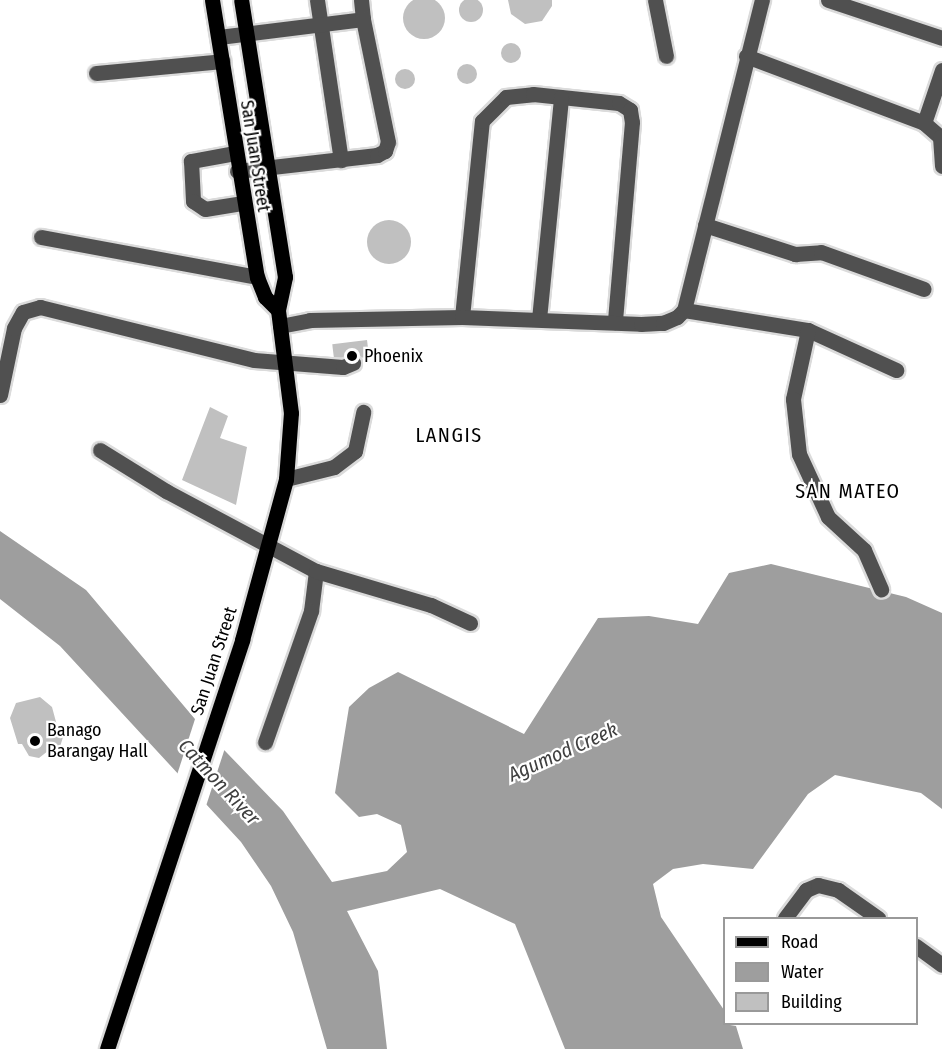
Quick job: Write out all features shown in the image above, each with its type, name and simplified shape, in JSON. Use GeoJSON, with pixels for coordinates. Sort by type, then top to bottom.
{"type":"FeatureCollection","features":[{"type":"Feature","properties":{"kind":"main road","name":"San Juan Street"},"geometry":{"type":"LineString","coordinates":[[212,0],[242,203],[256,277],[265,297],[278,310]]}},
{"type":"Feature","properties":{"kind":"main road","name":"San Juan Street"},"geometry":{"type":"LineString","coordinates":[[107,1049],[217,717],[269,545],[286,479],[291,413],[278,310],[285,278],[241,0]]}},
{"type":"Feature","properties":{"kind":"street"},"geometry":{"type":"LineString","coordinates":[[316,0],[341,160]]}},
{"type":"Feature","properties":{"kind":"street"},"geometry":{"type":"LineString","coordinates":[[237,171],[341,160],[377,155],[385,151],[388,142],[361,0]]}},
{"type":"Feature","properties":{"kind":"street"},"geometry":{"type":"LineString","coordinates":[[655,0],[666,56]]}},
{"type":"Feature","properties":{"kind":"street"},"geometry":{"type":"LineString","coordinates":[[684,310],[746,56],[762,0]]}},
{"type":"Feature","properties":{"kind":"street"},"geometry":{"type":"LineString","coordinates":[[828,0],[942,38]]}},
{"type":"Feature","properties":{"kind":"street"},"geometry":{"type":"LineString","coordinates":[[219,37],[363,19]]}},
{"type":"Feature","properties":{"kind":"street"},"geometry":{"type":"LineString","coordinates":[[746,56],[924,123],[940,137],[942,166]]}},
{"type":"Feature","properties":{"kind":"street"},"geometry":{"type":"LineString","coordinates":[[96,73],[222,62]]}},
{"type":"Feature","properties":{"kind":"street"},"geometry":{"type":"LineString","coordinates":[[924,123],[942,70]]}},
{"type":"Feature","properties":{"kind":"street"},"geometry":{"type":"LineString","coordinates":[[462,317],[482,121],[506,97],[533,94],[619,103],[630,110],[632,116],[615,322]]}},
{"type":"Feature","properties":{"kind":"street"},"geometry":{"type":"LineString","coordinates":[[539,319],[561,97]]}},
{"type":"Feature","properties":{"kind":"street"},"geometry":{"type":"LineString","coordinates":[[235,153],[191,161],[193,201],[205,209],[242,203]]}},
{"type":"Feature","properties":{"kind":"street"},"geometry":{"type":"LineString","coordinates":[[705,225],[795,254],[821,252],[924,289]]}},
{"type":"Feature","properties":{"kind":"street"},"geometry":{"type":"LineString","coordinates":[[41,237],[256,277]]}},
{"type":"Feature","properties":{"kind":"street"},"geometry":{"type":"LineString","coordinates":[[0,395],[14,328],[23,312],[40,307],[254,360],[343,367],[353,363]]}},
{"type":"Feature","properties":{"kind":"street"},"geometry":{"type":"LineString","coordinates":[[280,326],[310,320],[462,317],[663,323],[684,310],[808,330],[896,370]]}},
{"type":"Feature","properties":{"kind":"street"},"geometry":{"type":"LineString","coordinates":[[808,330],[794,399],[799,454],[828,517],[864,550],[881,590]]}},
{"type":"Feature","properties":{"kind":"street"},"geometry":{"type":"LineString","coordinates":[[286,479],[334,467],[355,452],[363,412]]}},
{"type":"Feature","properties":{"kind":"street"},"geometry":{"type":"LineString","coordinates":[[100,450],[166,491],[316,571],[431,605],[470,623]]}},
{"type":"Feature","properties":{"kind":"street"},"geometry":{"type":"LineString","coordinates":[[265,742],[311,611],[316,571]]}},
{"type":"Feature","properties":{"kind":"street"},"geometry":{"type":"LineString","coordinates":[[789,917],[806,890],[818,885],[838,890],[877,917]]}},
{"type":"Feature","properties":{"kind":"street"},"geometry":{"type":"LineString","coordinates":[[918,948],[937,962],[942,945]]}},
{"type":"Feature","properties":{"kind":"water"},"geometry":{"type":"Polygon","coordinates":[[[0,531],[86,590],[200,725],[283,811],[332,882],[387,871],[407,852],[401,825],[377,814],[359,817],[335,793],[349,707],[369,688],[398,672],[524,734],[598,618],[649,616],[698,624],[729,573],[771,564],[906,597],[942,613],[942,809],[921,793],[835,775],[808,794],[753,869],[703,864],[673,869],[653,884],[661,917],[723,1009],[723,1025],[736,1026],[743,1049],[565,1049],[515,924],[440,889],[347,911],[378,971],[387,1049],[327,1049],[293,932],[271,886],[241,842],[60,646],[0,599],[0,531]]]}},
{"type":"Feature","properties":{"kind":"pier"},"geometry":{"type":"Polygon","coordinates":[[[196,716],[226,745],[205,809],[176,778],[196,716]]]}},
{"type":"Feature","properties":{"kind":"building"},"geometry":{"type":"Polygon","coordinates":[[[416,-1],[432,-1],[439,3],[445,18],[443,26],[439,33],[432,37],[424,39],[416,37],[409,33],[405,26],[403,18],[405,10],[409,3],[416,-1]]]}},
{"type":"Feature","properties":{"kind":"building"},"geometry":{"type":"Polygon","coordinates":[[[476,-1],[482,5],[480,19],[471,22],[462,19],[459,10],[462,1],[476,-1]]]}},
{"type":"Feature","properties":{"kind":"building"},"geometry":{"type":"Polygon","coordinates":[[[508,0],[552,0],[552,6],[542,21],[525,24],[511,14],[508,0]]]}},
{"type":"Feature","properties":{"kind":"building"},"geometry":{"type":"Polygon","coordinates":[[[507,43],[515,43],[521,49],[521,57],[515,63],[507,63],[501,57],[501,49],[507,43]]]}},
{"type":"Feature","properties":{"kind":"building"},"geometry":{"type":"Polygon","coordinates":[[[463,64],[471,64],[477,70],[477,78],[471,84],[463,84],[457,78],[457,70],[463,64]]]}},
{"type":"Feature","properties":{"kind":"building"},"geometry":{"type":"Polygon","coordinates":[[[401,69],[409,69],[415,75],[415,83],[409,89],[401,89],[395,83],[395,75],[401,69]]]}},
{"type":"Feature","properties":{"kind":"building"},"geometry":{"type":"Polygon","coordinates":[[[389,220],[404,227],[411,242],[404,257],[389,264],[374,257],[367,242],[374,227],[389,220]]]}},
{"type":"Feature","properties":{"kind":"building"},"geometry":{"type":"Polygon","coordinates":[[[367,340],[369,357],[334,361],[332,344],[367,340]]]}},
{"type":"Feature","properties":{"kind":"building"},"geometry":{"type":"Polygon","coordinates":[[[210,407],[228,416],[220,438],[247,447],[236,505],[182,480],[210,407]]]}},
{"type":"Feature","properties":{"kind":"building"},"geometry":{"type":"Polygon","coordinates":[[[40,697],[52,707],[59,733],[64,734],[59,750],[53,747],[39,758],[29,756],[22,744],[18,744],[10,718],[16,703],[40,697]]]}},
{"type":"Feature","properties":{"kind":"place","name":"Phoenix"},"geometry":{"type":"Point","coordinates":[352,356]}},
{"type":"Feature","properties":{"kind":"place","name":"Banago Barangay Hall"},"geometry":{"type":"Point","coordinates":[35,741]}},
{"type":"Feature","properties":{"kind":"district","name":"LANGIS"},"geometry":{"type":"Point","coordinates":[449,435]}},
{"type":"Feature","properties":{"kind":"district","name":"SAN MATEO"},"geometry":{"type":"Point","coordinates":[848,491]}},
{"type":"Feature","properties":{"kind":"water label","name":"Agumod Creek"},"geometry":{"type":"Point","coordinates":[563,752]}},
{"type":"Feature","properties":{"kind":"water label","name":"Catmon River"},"geometry":{"type":"Point","coordinates":[219,782]}}]}
